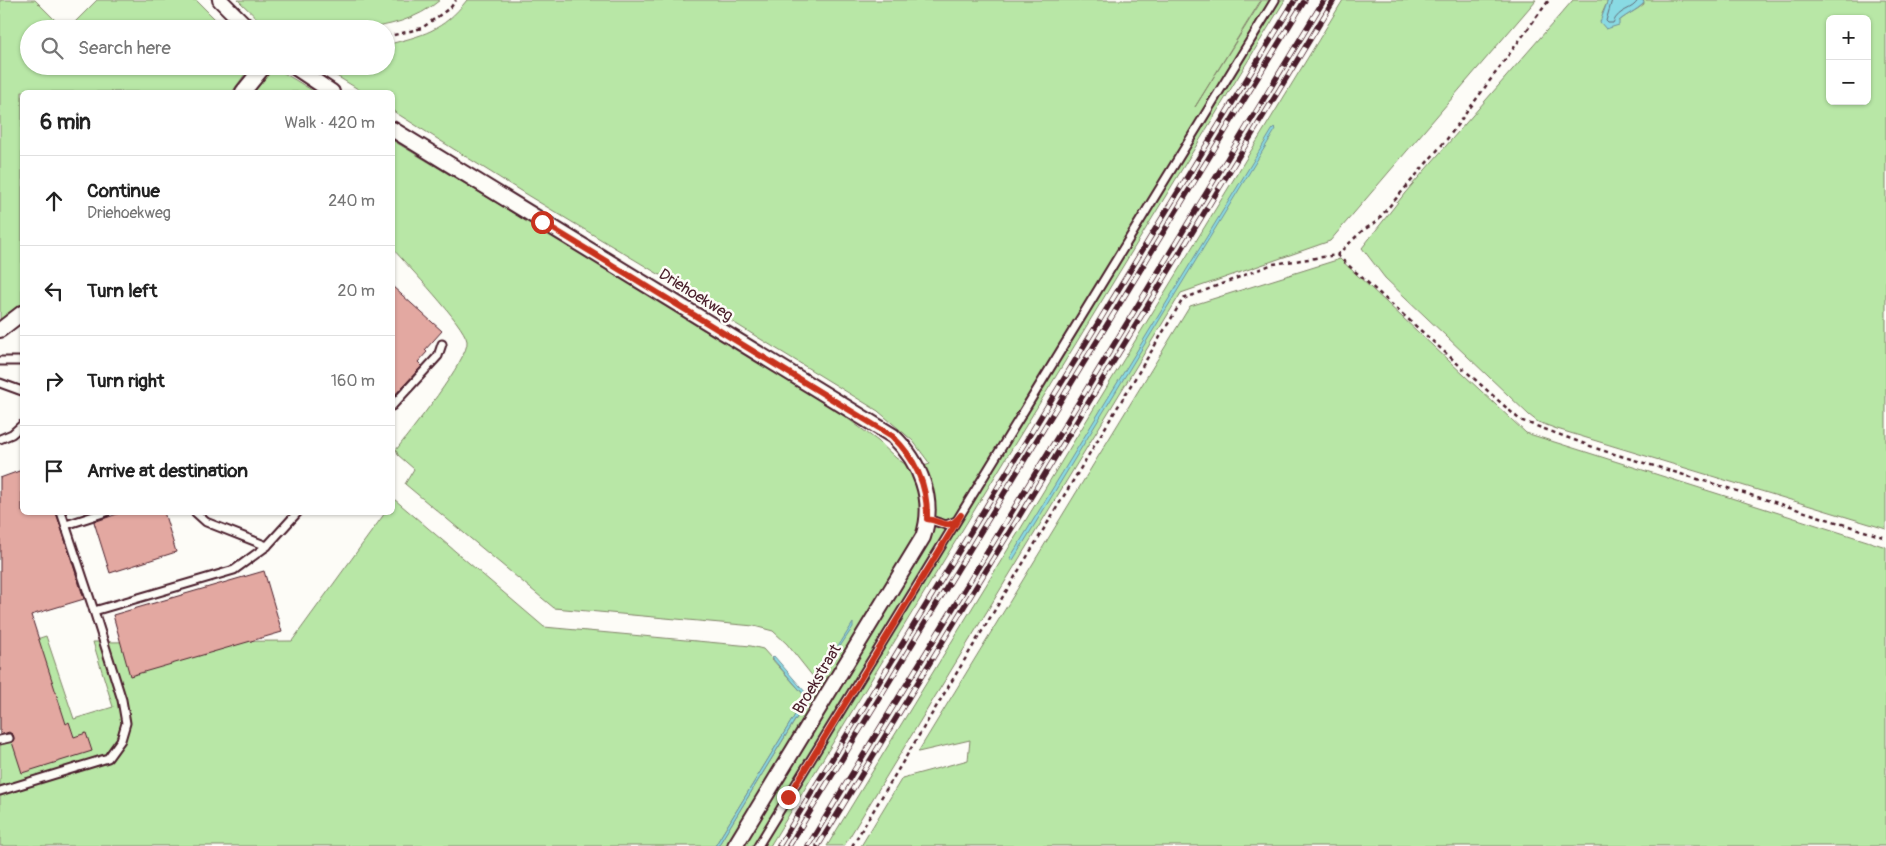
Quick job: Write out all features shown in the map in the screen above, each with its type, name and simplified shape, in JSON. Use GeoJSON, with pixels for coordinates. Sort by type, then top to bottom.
{"type":"FeatureCollection","features":[{"type":"Feature","properties":{"kind":"street"},"geometry":{"type":"LineString","coordinates":[[220,0],[240,20]]}},
{"type":"Feature","properties":{"kind":"street"},"geometry":{"type":"LineString","coordinates":[[245,90],[257,75]]}},
{"type":"Feature","properties":{"kind":"street"},"geometry":{"type":"LineString","coordinates":[[306,75],[329,90]]}},
{"type":"Feature","properties":{"kind":"street","name":"Driehoekweg"},"geometry":{"type":"LineString","coordinates":[[395,132],[892,436],[906,449],[918,468],[926,494],[926,525]]}},
{"type":"Feature","properties":{"kind":"street"},"geometry":{"type":"LineString","coordinates":[[0,330],[20,315]]}},
{"type":"Feature","properties":{"kind":"street","name":"Broekstraat"},"geometry":{"type":"LineString","coordinates":[[735,846],[914,554],[926,525]]}},
{"type":"Feature","properties":{"kind":"lane"},"geometry":{"type":"LineString","coordinates":[[758,846],[1275,0]]}},
{"type":"Feature","properties":{"kind":"lane"},"geometry":{"type":"LineString","coordinates":[[395,403],[438,356],[442,344]]}},
{"type":"Feature","properties":{"kind":"lane"},"geometry":{"type":"LineString","coordinates":[[0,360],[20,361]]}},
{"type":"Feature","properties":{"kind":"lane"},"geometry":{"type":"LineString","coordinates":[[0,383],[20,390]]}},
{"type":"Feature","properties":{"kind":"lane"},"geometry":{"type":"LineString","coordinates":[[0,439],[12,434],[20,427]]}},
{"type":"Feature","properties":{"kind":"lane"},"geometry":{"type":"LineString","coordinates":[[0,791],[108,758],[121,740],[126,723],[122,700],[62,515]]}},
{"type":"Feature","properties":{"kind":"lane"},"geometry":{"type":"LineString","coordinates":[[66,525],[97,515]]}},
{"type":"Feature","properties":{"kind":"lane"},"geometry":{"type":"LineString","coordinates":[[198,515],[206,522],[267,546]]}},
{"type":"Feature","properties":{"kind":"lane"},"geometry":{"type":"LineString","coordinates":[[94,611],[234,570],[267,546],[295,515]]}},
{"type":"Feature","properties":{"kind":"lane"},"geometry":{"type":"LineString","coordinates":[[926,525],[946,525],[956,522],[961,515]]}},
{"type":"Feature","properties":{"kind":"lane"},"geometry":{"type":"LineString","coordinates":[[0,740],[9,738]]}},
{"type":"Feature","properties":{"kind":"path"},"geometry":{"type":"LineString","coordinates":[[395,35],[422,28],[456,0]]}},
{"type":"Feature","properties":{"kind":"path"},"geometry":{"type":"LineString","coordinates":[[852,846],[1183,299],[1273,264],[1337,255],[1362,231],[1376,222],[1447,139],[1549,0]]}},
{"type":"Feature","properties":{"kind":"path"},"geometry":{"type":"LineString","coordinates":[[1337,255],[1520,420],[1601,450],[1886,538]]}},
{"type":"Feature","properties":{"kind":"green space"},"geometry":{"type":"Polygon","coordinates":[[[0,0],[35,0],[55,20],[20,20],[20,75],[244,75],[233,90],[20,90],[20,306],[0,321],[0,0]]]}},
{"type":"Feature","properties":{"kind":"green space"},"geometry":{"type":"Polygon","coordinates":[[[97,0],[196,0],[216,20],[77,20],[97,0]]]}},
{"type":"Feature","properties":{"kind":"green space"},"geometry":{"type":"Polygon","coordinates":[[[238,0],[440,0],[422,12],[395,23],[395,20],[259,20],[238,0]]]}},
{"type":"Feature","properties":{"kind":"green space"},"geometry":{"type":"Polygon","coordinates":[[[467,0],[1261,0],[1195,107],[1262,0],[1285,0],[770,846],[739,846],[922,547],[921,467],[930,464],[913,441],[878,411],[395,112],[395,90],[360,90],[335,75],[395,75],[395,42],[431,31],[458,11],[467,0]]]}},
{"type":"Feature","properties":{"kind":"green space"},"geometry":{"type":"Polygon","coordinates":[[[1343,0],[1536,0],[1330,241],[1181,293],[844,846],[827,846],[1343,0]]]}},
{"type":"Feature","properties":{"kind":"green space"},"geometry":{"type":"Polygon","coordinates":[[[1573,0],[1608,0],[1602,14],[1619,21],[1644,4],[1643,0],[1886,0],[1886,529],[1538,422],[1385,278],[1362,248],[1405,193],[1573,0]]]}},
{"type":"Feature","properties":{"kind":"green space"},"geometry":{"type":"Polygon","coordinates":[[[268,75],[287,75],[312,90],[256,90],[268,75]]]}},
{"type":"Feature","properties":{"kind":"green space"},"geometry":{"type":"Polygon","coordinates":[[[395,142],[816,395],[914,470],[920,485],[922,529],[732,846],[718,846],[807,701],[806,693],[814,678],[787,644],[773,631],[754,626],[554,608],[405,484],[414,469],[398,455],[396,450],[425,413],[459,363],[467,341],[456,322],[395,251],[395,142]]]}},
{"type":"Feature","properties":{"kind":"green space"},"geometry":{"type":"Polygon","coordinates":[[[1340,259],[1526,433],[1886,547],[1886,846],[861,846],[902,778],[968,760],[970,740],[918,752],[1190,306],[1340,259]]]}},
{"type":"Feature","properties":{"kind":"green space"},"geometry":{"type":"Polygon","coordinates":[[[395,500],[544,627],[751,646],[763,649],[806,697],[715,846],[0,846],[0,651],[46,636],[74,719],[113,707],[93,642],[292,641],[384,515],[395,515],[395,500]]]}},
{"type":"Feature","properties":{"kind":"water"},"geometry":{"type":"Polygon","coordinates":[[[1608,0],[1643,0],[1644,3],[1619,21],[1619,25],[1606,29],[1600,22],[1608,0]]]}},
{"type":"Feature","properties":{"kind":"water"},"geometry":{"type":"Polygon","coordinates":[[[1274,127],[1276,129],[1013,560],[1010,558],[1274,127]]]}},
{"type":"Feature","properties":{"kind":"water"},"geometry":{"type":"Polygon","coordinates":[[[853,623],[853,627],[827,666],[827,664],[853,623]]]}},
{"type":"Feature","properties":{"kind":"water"},"geometry":{"type":"Polygon","coordinates":[[[774,656],[806,693],[808,699],[718,846],[715,846],[806,697],[772,658],[774,656]]]}},
{"type":"Feature","properties":{"kind":"building"},"geometry":{"type":"Polygon","coordinates":[[[395,289],[442,331],[425,350],[427,352],[418,362],[422,366],[395,395],[395,289]]]}},
{"type":"Feature","properties":{"kind":"building"},"geometry":{"type":"Polygon","coordinates":[[[20,471],[20,515],[57,515],[84,599],[31,615],[66,724],[69,722],[74,737],[86,733],[92,751],[22,773],[12,742],[14,739],[13,735],[9,732],[0,735],[0,478],[20,471]]]}},
{"type":"Feature","properties":{"kind":"building"},"geometry":{"type":"Polygon","coordinates":[[[114,515],[165,515],[176,552],[110,573],[94,522],[114,515]]]}},
{"type":"Feature","properties":{"kind":"building"},"geometry":{"type":"Polygon","coordinates":[[[264,571],[282,632],[130,676],[113,615],[264,571]]]}},
{"type":"Feature","properties":{"kind":"railway"},"geometry":{"type":"LineString","coordinates":[[779,846],[1295,0]]}},
{"type":"Feature","properties":{"kind":"railway"},"geometry":{"type":"LineString","coordinates":[[789,846],[1305,0]]}},
{"type":"Feature","properties":{"kind":"railway"},"geometry":{"type":"LineString","coordinates":[[808,846],[1324,0]]}},
{"type":"Feature","properties":{"kind":"railway"},"geometry":{"type":"LineString","coordinates":[[818,846],[1334,0]]}},
{"type":"Feature","properties":{"kind":"route"},"geometry":{"type":"LineString","coordinates":[[542,222],[892,436],[906,449],[918,468],[926,494],[927,519],[946,525],[956,522],[961,515],[788,797]]}}]}
